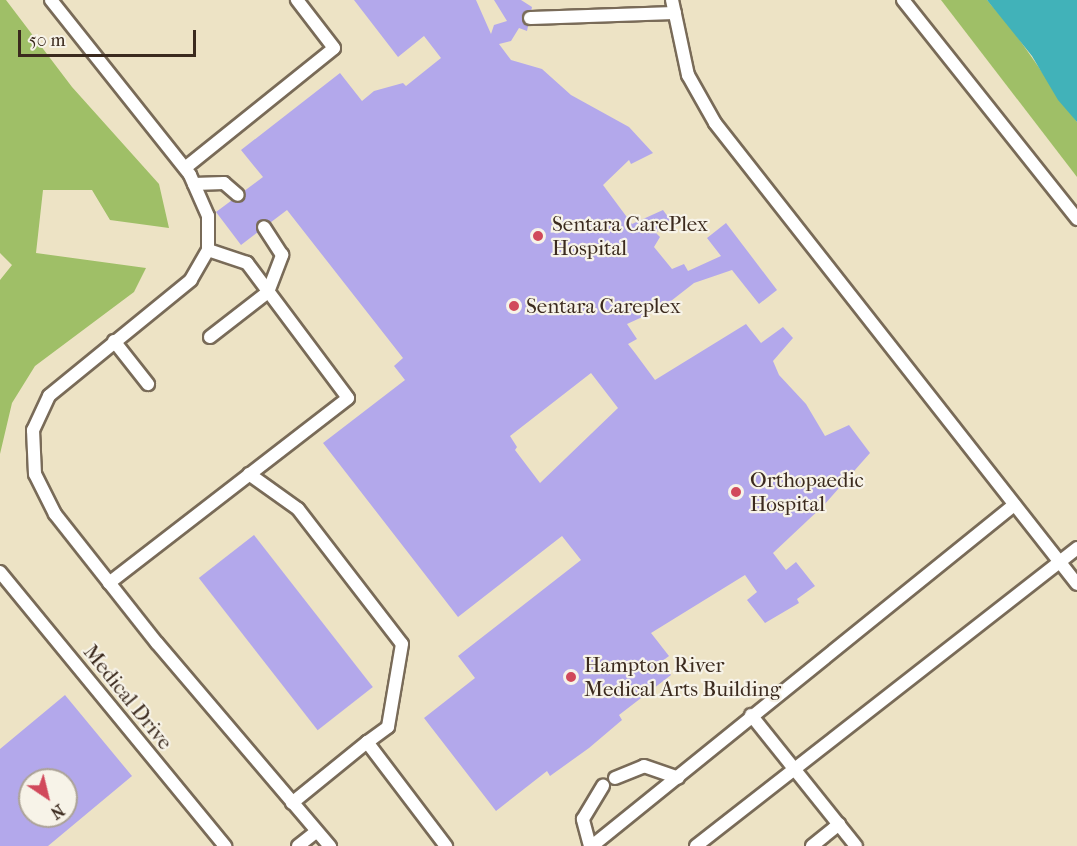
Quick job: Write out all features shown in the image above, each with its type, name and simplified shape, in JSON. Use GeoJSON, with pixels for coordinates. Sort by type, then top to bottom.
{"type":"FeatureCollection","features":[{"type":"Feature","properties":{"kind":"lane"},"geometry":{"type":"LineString","coordinates":[[51,0],[185,168],[208,216],[208,250],[191,280],[49,396],[33,430],[35,474],[55,514],[109,583],[330,846]]}},
{"type":"Feature","properties":{"kind":"lane"},"geometry":{"type":"LineString","coordinates":[[185,168],[334,48],[297,0]]}},
{"type":"Feature","properties":{"kind":"lane"},"geometry":{"type":"LineString","coordinates":[[672,0],[688,75],[715,123],[1077,584]]}},
{"type":"Feature","properties":{"kind":"lane"},"geometry":{"type":"LineString","coordinates":[[675,13],[681,0]]}},
{"type":"Feature","properties":{"kind":"lane"},"geometry":{"type":"LineString","coordinates":[[903,0],[1077,219]]}},
{"type":"Feature","properties":{"kind":"lane"},"geometry":{"type":"LineString","coordinates":[[530,18],[675,13]]}},
{"type":"Feature","properties":{"kind":"lane"},"geometry":{"type":"LineString","coordinates":[[194,184],[224,183],[238,195]]}},
{"type":"Feature","properties":{"kind":"lane"},"geometry":{"type":"LineString","coordinates":[[210,337],[268,292],[282,255],[264,227]]}},
{"type":"Feature","properties":{"kind":"lane"},"geometry":{"type":"LineString","coordinates":[[109,583],[348,398],[246,263],[208,250]]}},
{"type":"Feature","properties":{"kind":"lane"},"geometry":{"type":"LineString","coordinates":[[114,341],[147,384]]}},
{"type":"Feature","properties":{"kind":"lane"},"geometry":{"type":"LineString","coordinates":[[249,474],[298,509],[402,644],[388,727],[292,803]]}},
{"type":"Feature","properties":{"kind":"lane"},"geometry":{"type":"LineString","coordinates":[[603,786],[583,819],[591,846],[736,733],[751,715],[1014,505]]}},
{"type":"Feature","properties":{"kind":"lane"},"geometry":{"type":"LineString","coordinates":[[696,846],[1077,548]]}},
{"type":"Feature","properties":{"kind":"lane","name":"Medical Drive"},"geometry":{"type":"LineString","coordinates":[[0,572],[225,846]]}},
{"type":"Feature","properties":{"kind":"lane"},"geometry":{"type":"LineString","coordinates":[[751,715],[856,846]]}},
{"type":"Feature","properties":{"kind":"lane"},"geometry":{"type":"LineString","coordinates":[[367,742],[447,846]]}},
{"type":"Feature","properties":{"kind":"lane"},"geometry":{"type":"LineString","coordinates":[[615,778],[644,766],[678,778]]}},
{"type":"Feature","properties":{"kind":"lane"},"geometry":{"type":"LineString","coordinates":[[812,846],[839,824]]}},
{"type":"Feature","properties":{"kind":"lane"},"geometry":{"type":"LineString","coordinates":[[298,846],[316,832]]}},
{"type":"Feature","properties":{"kind":"green space"},"geometry":{"type":"Polygon","coordinates":[[[0,0],[6,0],[72,87],[159,184],[169,228],[110,220],[92,190],[43,190],[36,253],[146,268],[134,292],[35,366],[12,403],[0,454],[0,280],[12,265],[0,253],[0,0]]]}},
{"type":"Feature","properties":{"kind":"green space"},"geometry":{"type":"Polygon","coordinates":[[[941,0],[987,0],[1012,29],[1077,122],[1077,177],[941,0]]]}},
{"type":"Feature","properties":{"kind":"water"},"geometry":{"type":"Polygon","coordinates":[[[987,0],[1077,0],[1077,122],[1058,100],[1032,56],[987,0]]]}},
{"type":"Feature","properties":{"kind":"building","name":"Sentara Careplex"},"geometry":{"type":"Polygon","coordinates":[[[354,0],[476,0],[491,34],[494,25],[507,21],[494,0],[521,0],[532,7],[527,31],[519,28],[511,41],[499,44],[511,60],[542,69],[571,95],[629,127],[653,153],[631,164],[629,160],[603,185],[632,224],[663,210],[671,221],[656,233],[660,237],[654,247],[672,269],[684,264],[688,271],[721,256],[707,238],[726,223],[777,290],[759,304],[732,270],[694,283],[662,308],[627,324],[637,339],[628,344],[655,380],[746,324],[761,343],[783,327],[793,338],[773,361],[779,375],[806,404],[825,436],[849,425],[870,453],[824,505],[773,553],[786,570],[796,562],[815,586],[797,599],[799,603],[765,623],[747,600],[757,592],[745,575],[651,633],[669,656],[661,662],[671,675],[619,715],[622,720],[589,748],[550,776],[547,771],[496,811],[424,718],[475,678],[458,656],[581,560],[562,536],[458,617],[323,443],[405,380],[394,366],[403,358],[287,210],[241,245],[216,212],[263,177],[241,150],[340,73],[362,101],[374,91],[403,83],[406,86],[441,58],[424,36],[398,57],[354,0]],[[591,373],[510,436],[517,447],[515,450],[540,483],[618,408],[591,373]]]}},
{"type":"Feature","properties":{"kind":"building"},"geometry":{"type":"Polygon","coordinates":[[[254,535],[373,687],[318,730],[199,578],[254,535]]]}},
{"type":"Feature","properties":{"kind":"building"},"geometry":{"type":"Polygon","coordinates":[[[65,695],[132,776],[78,821],[78,768],[18,768],[18,828],[70,828],[48,846],[0,846],[0,749],[65,695]]]}},
{"type":"Feature","properties":{"kind":"place","name":"Sentara CarePlex Hospital"},"geometry":{"type":"Point","coordinates":[538,236]}},
{"type":"Feature","properties":{"kind":"place","name":"Sentara Careplex"},"geometry":{"type":"Point","coordinates":[514,306]}},
{"type":"Feature","properties":{"kind":"place","name":"Orthopaedic Hospital"},"geometry":{"type":"Point","coordinates":[736,492]}},
{"type":"Feature","properties":{"kind":"place","name":"Hampton River Medical Arts Building"},"geometry":{"type":"Point","coordinates":[571,677]}}]}
